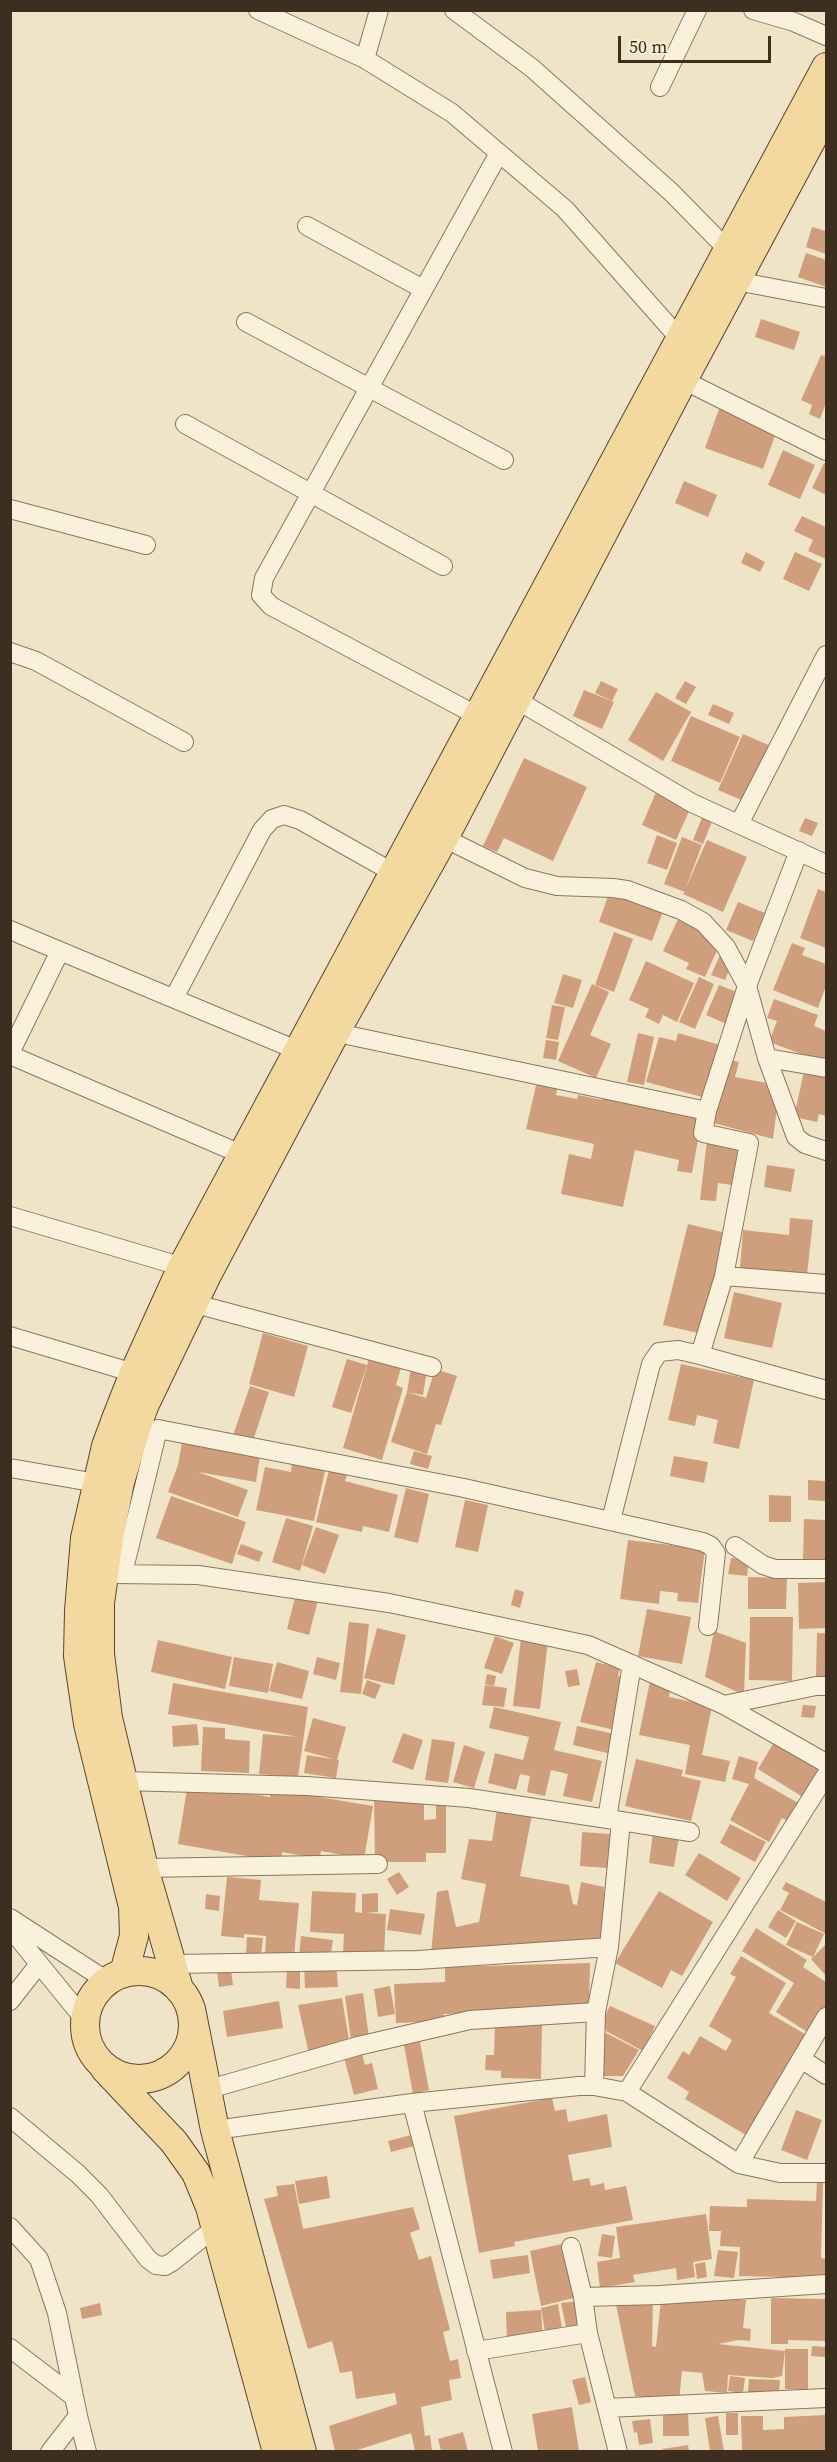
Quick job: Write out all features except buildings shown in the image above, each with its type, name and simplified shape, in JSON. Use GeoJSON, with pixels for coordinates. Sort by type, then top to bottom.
{"type":"FeatureCollection","features":[{"type":"Feature","properties":{"kind":"main road"},"geometry":{"type":"LineString","coordinates":[[137,1424],[134,1373],[195,1271],[315,1037],[394,873],[478,716],[504,693],[736,281],[821,113],[826,67]]}},
{"type":"Feature","properties":{"kind":"main road"},"geometry":{"type":"LineString","coordinates":[[105,2068],[120,2077],[137,2080],[154,2078],[170,2070],[182,2058],[190,2043],[193,2026],[144,1868],[108,1718],[100,1654],[100,1603],[103,1576],[120,1482],[137,1424],[192,1303],[195,1271],[243,1155],[315,1037],[444,838],[504,693],[681,339],[728,250],[821,113]]}},
{"type":"Feature","properties":{"kind":"main road"},"geometry":{"type":"LineString","coordinates":[[116,1977],[134,1936],[133,1907],[87,1713],[78,1656],[103,1576],[85,1538],[106,1446],[137,1424]]}},
{"type":"Feature","properties":{"kind":"main road"},"geometry":{"type":"LineString","coordinates":[[277,2451],[216,2227],[196,2173],[174,2142],[93,2055],[86,2038],[85,2019],[89,2004],[97,1991],[116,1977],[139,1971],[154,1973],[181,1987],[215,2130],[302,2451]]}},
{"type":"Feature","properties":{"kind":"street"},"geometry":{"type":"LineString","coordinates":[[258,10],[365,59],[452,113],[565,209],[681,339]]}},
{"type":"Feature","properties":{"kind":"street"},"geometry":{"type":"LineString","coordinates":[[365,59],[379,10]]}},
{"type":"Feature","properties":{"kind":"street"},"geometry":{"type":"LineString","coordinates":[[454,10],[532,68],[671,192],[728,250]]}},
{"type":"Feature","properties":{"kind":"street"},"geometry":{"type":"LineString","coordinates":[[660,87],[697,10]]}},
{"type":"Feature","properties":{"kind":"street"},"geometry":{"type":"LineString","coordinates":[[753,10],[794,22],[826,36]]}},
{"type":"Feature","properties":{"kind":"street"},"geometry":{"type":"LineString","coordinates":[[478,716],[271,606],[261,595],[264,578],[499,153]]}},
{"type":"Feature","properties":{"kind":"street"},"geometry":{"type":"LineString","coordinates":[[307,226],[423,289]]}},
{"type":"Feature","properties":{"kind":"street"},"geometry":{"type":"LineString","coordinates":[[736,281],[826,298]]}},
{"type":"Feature","properties":{"kind":"street"},"geometry":{"type":"LineString","coordinates":[[246,322],[504,460]]}},
{"type":"Feature","properties":{"kind":"street"},"geometry":{"type":"LineString","coordinates":[[682,380],[826,451]]}},
{"type":"Feature","properties":{"kind":"street"},"geometry":{"type":"LineString","coordinates":[[185,424],[443,566]]}},
{"type":"Feature","properties":{"kind":"street"},"geometry":{"type":"LineString","coordinates":[[10,509],[146,545]]}},
{"type":"Feature","properties":{"kind":"street"},"geometry":{"type":"LineString","coordinates":[[10,652],[36,662],[184,742]]}},
{"type":"Feature","properties":{"kind":"street"},"geometry":{"type":"LineString","coordinates":[[739,824],[826,655]]}},
{"type":"Feature","properties":{"kind":"street"},"geometry":{"type":"LineString","coordinates":[[504,693],[692,803],[826,864]]}},
{"type":"Feature","properties":{"kind":"street"},"geometry":{"type":"LineString","coordinates":[[174,999],[261,830],[272,819],[284,815],[300,819],[394,873]]}},
{"type":"Feature","properties":{"kind":"street"},"geometry":{"type":"LineString","coordinates":[[444,838],[539,883],[620,889],[681,910],[703,922],[726,947],[747,986],[767,1058],[796,1137],[805,1144],[826,1151]]}},
{"type":"Feature","properties":{"kind":"street"},"geometry":{"type":"LineString","coordinates":[[700,1355],[724,1276],[749,1143],[703,1133],[706,1111],[747,986],[799,851]]}},
{"type":"Feature","properties":{"kind":"street"},"geometry":{"type":"LineString","coordinates":[[10,930],[174,999],[315,1037],[706,1111]]}},
{"type":"Feature","properties":{"kind":"street"},"geometry":{"type":"LineString","coordinates":[[60,951],[10,1054],[243,1155]]}},
{"type":"Feature","properties":{"kind":"street"},"geometry":{"type":"LineString","coordinates":[[767,1058],[826,1068]]}},
{"type":"Feature","properties":{"kind":"street"},"geometry":{"type":"LineString","coordinates":[[10,1216],[195,1271]]}},
{"type":"Feature","properties":{"kind":"street"},"geometry":{"type":"LineString","coordinates":[[724,1276],[826,1284]]}},
{"type":"Feature","properties":{"kind":"street"},"geometry":{"type":"LineString","coordinates":[[192,1303],[432,1367]]}},
{"type":"Feature","properties":{"kind":"street"},"geometry":{"type":"LineString","coordinates":[[10,1336],[134,1373]]}},
{"type":"Feature","properties":{"kind":"street"},"geometry":{"type":"LineString","coordinates":[[611,1520],[651,1364],[659,1352],[678,1350],[700,1355],[826,1390]]}},
{"type":"Feature","properties":{"kind":"street"},"geometry":{"type":"LineString","coordinates":[[137,1424],[464,1488],[611,1520],[711,1546],[716,1553],[708,1626]]}},
{"type":"Feature","properties":{"kind":"street"},"geometry":{"type":"LineString","coordinates":[[10,1468],[98,1483]]}},
{"type":"Feature","properties":{"kind":"street"},"geometry":{"type":"LineString","coordinates":[[735,1546],[762,1565],[775,1569],[826,1569]]}},
{"type":"Feature","properties":{"kind":"street"},"geometry":{"type":"LineString","coordinates":[[103,1576],[198,1575],[389,1603],[588,1645],[724,1705],[826,1763]]}},
{"type":"Feature","properties":{"kind":"street"},"geometry":{"type":"LineString","coordinates":[[594,2086],[596,2012],[609,1947],[614,1820],[632,1664]]}},
{"type":"Feature","properties":{"kind":"street"},"geometry":{"type":"LineString","coordinates":[[724,1705],[816,1686],[826,1686]]}},
{"type":"Feature","properties":{"kind":"street"},"geometry":{"type":"LineString","coordinates":[[627,2092],[826,1775]]}},
{"type":"Feature","properties":{"kind":"street"},"geometry":{"type":"LineString","coordinates":[[123,1780],[308,1786],[469,1798],[690,1832]]}},
{"type":"Feature","properties":{"kind":"street"},"geometry":{"type":"LineString","coordinates":[[144,1868],[378,1864]]}},
{"type":"Feature","properties":{"kind":"street"},"geometry":{"type":"LineString","coordinates":[[10,1918],[116,1977]]}},
{"type":"Feature","properties":{"kind":"street"},"geometry":{"type":"LineString","coordinates":[[10,1928],[85,2019]]}},
{"type":"Feature","properties":{"kind":"street"},"geometry":{"type":"LineString","coordinates":[[181,1987],[418,1960],[609,1947]]}},
{"type":"Feature","properties":{"kind":"street"},"geometry":{"type":"LineString","coordinates":[[10,2001],[39,1964]]}},
{"type":"Feature","properties":{"kind":"street"},"geometry":{"type":"LineString","coordinates":[[206,2090],[358,2046],[470,2020],[596,2012]]}},
{"type":"Feature","properties":{"kind":"street"},"geometry":{"type":"LineString","coordinates":[[739,2164],[826,2017]]}},
{"type":"Feature","properties":{"kind":"street"},"geometry":{"type":"LineString","coordinates":[[801,2060],[826,2075]]}},
{"type":"Feature","properties":{"kind":"street"},"geometry":{"type":"LineString","coordinates":[[215,2130],[412,2103],[594,2086],[627,2092],[739,2164],[780,2173],[826,2173]]}},
{"type":"Feature","properties":{"kind":"street"},"geometry":{"type":"LineString","coordinates":[[412,2103],[502,2451]]}},
{"type":"Feature","properties":{"kind":"street"},"geometry":{"type":"LineString","coordinates":[[10,2117],[78,2174],[99,2195],[148,2259],[156,2265],[165,2266],[172,2262],[216,2227]]}},
{"type":"Feature","properties":{"kind":"street"},"geometry":{"type":"LineString","coordinates":[[10,2227],[39,2259],[57,2313],[87,2451]]}},
{"type":"Feature","properties":{"kind":"street"},"geometry":{"type":"LineString","coordinates":[[571,2247],[583,2297],[588,2333],[618,2451]]}},
{"type":"Feature","properties":{"kind":"street"},"geometry":{"type":"LineString","coordinates":[[583,2297],[660,2295],[826,2284]]}},
{"type":"Feature","properties":{"kind":"street"},"geometry":{"type":"LineString","coordinates":[[476,2351],[588,2333]]}},
{"type":"Feature","properties":{"kind":"street"},"geometry":{"type":"LineString","coordinates":[[10,2348],[74,2397]]}},
{"type":"Feature","properties":{"kind":"street"},"geometry":{"type":"LineString","coordinates":[[607,2408],[826,2398]]}},
{"type":"Feature","properties":{"kind":"street"},"geometry":{"type":"LineString","coordinates":[[51,2451],[78,2416]]}}]}
